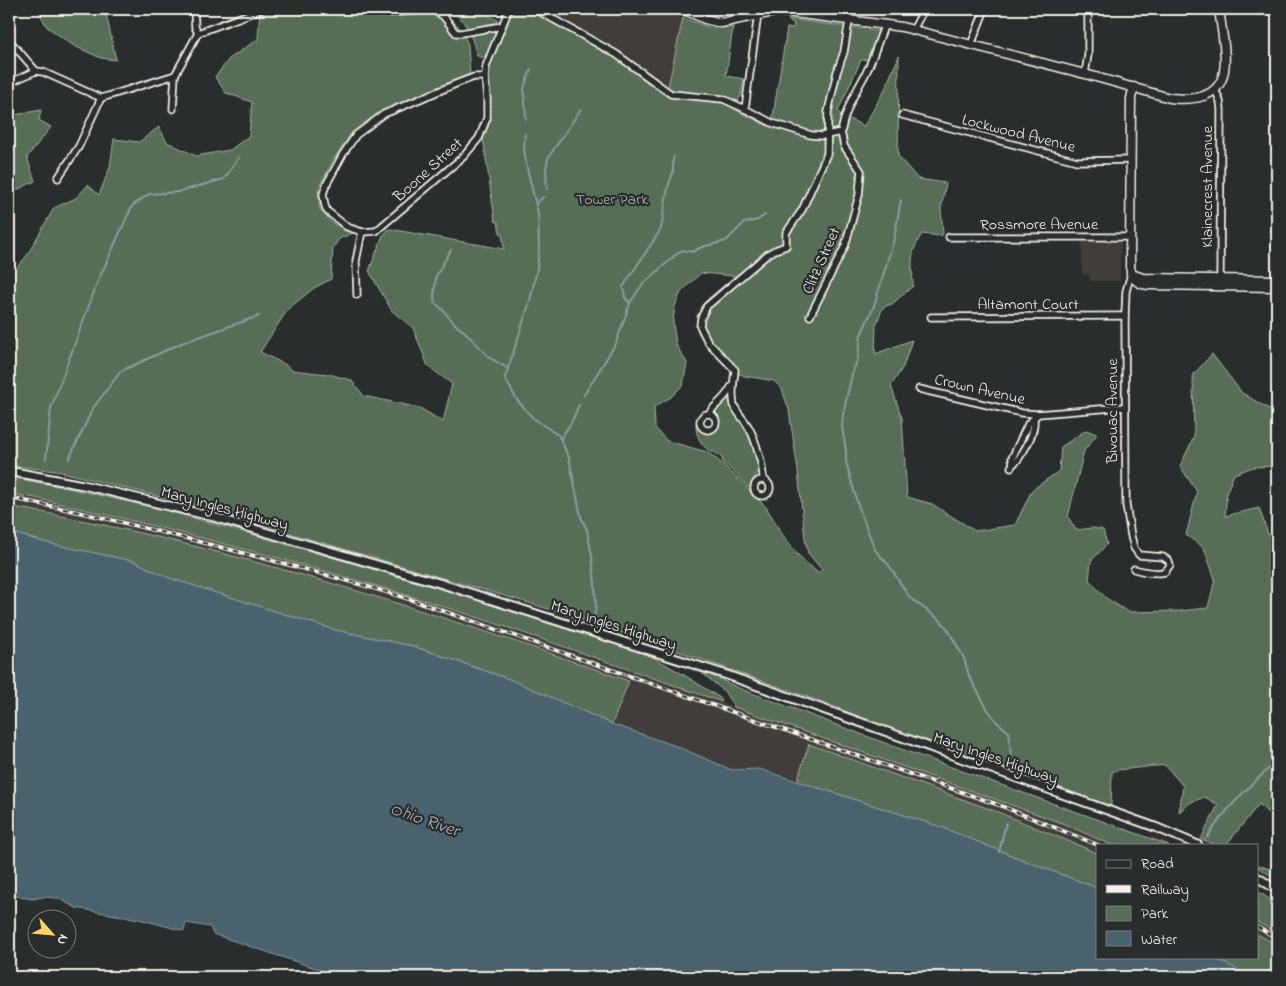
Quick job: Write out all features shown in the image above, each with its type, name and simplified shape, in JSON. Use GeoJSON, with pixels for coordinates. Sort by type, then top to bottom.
{"type":"FeatureCollection","features":[{"type":"Feature","properties":{"kind":"main road"},"geometry":{"type":"LineString","coordinates":[[682,9],[705,19],[721,23],[778,11],[884,24],[914,30],[1182,100],[1202,97],[1215,89],[1223,78],[1226,65],[1219,9]]}},
{"type":"Feature","properties":{"kind":"main road"},"geometry":{"type":"LineString","coordinates":[[1134,87],[1132,98],[1130,237],[1130,267],[1134,280],[1142,285],[1277,280]]}},
{"type":"Feature","properties":{"kind":"main road"},"geometry":{"type":"LineString","coordinates":[[1219,282],[1277,287]]}},
{"type":"Feature","properties":{"kind":"street"},"geometry":{"type":"LineString","coordinates":[[194,9],[194,27],[198,33]]}},
{"type":"Feature","properties":{"kind":"street"},"geometry":{"type":"LineString","coordinates":[[173,109],[175,75],[198,33],[262,9]]}},
{"type":"Feature","properties":{"kind":"street"},"geometry":{"type":"LineString","coordinates":[[369,9],[382,13],[430,10],[442,14],[456,33],[467,33],[502,26]]}},
{"type":"Feature","properties":{"kind":"street"},"geometry":{"type":"LineString","coordinates":[[357,295],[356,262],[362,232],[347,227],[327,211],[323,200],[326,185],[332,173],[356,135],[384,114],[474,77],[484,77],[486,66],[509,9]]}},
{"type":"Feature","properties":{"kind":"street"},"geometry":{"type":"LineString","coordinates":[[535,9],[616,54],[671,94],[715,97],[746,108],[772,123],[818,137],[841,132],[847,109],[865,75],[884,24]]}},
{"type":"Feature","properties":{"kind":"street"},"geometry":{"type":"LineString","coordinates":[[711,414],[710,412],[726,397],[732,384],[735,370],[708,342],[700,326],[701,318],[707,306],[716,297],[768,254],[786,246],[786,233],[802,210],[827,154],[828,112],[837,72],[844,52],[851,9]]}},
{"type":"Feature","properties":{"kind":"street"},"geometry":{"type":"LineString","coordinates":[[914,30],[924,9]]}},
{"type":"Feature","properties":{"kind":"street"},"geometry":{"type":"LineString","coordinates":[[971,45],[985,9]]}},
{"type":"Feature","properties":{"kind":"street"},"geometry":{"type":"LineString","coordinates":[[1085,74],[1088,55],[1088,9]]}},
{"type":"Feature","properties":{"kind":"street"},"geometry":{"type":"LineString","coordinates":[[746,108],[758,14]]}},
{"type":"Feature","properties":{"kind":"street"},"geometry":{"type":"LineString","coordinates":[[9,40],[36,71]]}},
{"type":"Feature","properties":{"kind":"street"},"geometry":{"type":"LineString","coordinates":[[9,82],[36,71],[51,74],[101,98],[175,75]]}},
{"type":"Feature","properties":{"kind":"street","name":"Boone Street"},"geometry":{"type":"LineString","coordinates":[[362,232],[376,231],[382,227],[465,155],[476,143],[483,131],[487,118],[484,77]]}},
{"type":"Feature","properties":{"kind":"street","name":"Klainecrest Avenue"},"geometry":{"type":"LineString","coordinates":[[1215,89],[1221,107],[1219,282]]}},
{"type":"Feature","properties":{"kind":"street"},"geometry":{"type":"LineString","coordinates":[[58,178],[79,146],[101,98]]}},
{"type":"Feature","properties":{"kind":"street","name":"Lockwood Avenue"},"geometry":{"type":"LineString","coordinates":[[902,115],[1077,161],[1131,160]]}},
{"type":"Feature","properties":{"kind":"street","name":"Clitz Street"},"geometry":{"type":"LineString","coordinates":[[810,316],[845,246],[859,195],[861,171],[844,146],[841,132]]}},
{"type":"Feature","properties":{"kind":"street","name":"Rossmore Avenue"},"geometry":{"type":"LineString","coordinates":[[949,237],[1130,237]]}},
{"type":"Feature","properties":{"kind":"street","name":"Bivouac Avenue"},"geometry":{"type":"LineString","coordinates":[[1131,274],[1126,291],[1124,316],[1126,513],[1134,548],[1141,556],[1163,557],[1169,561],[1170,565],[1165,572],[1158,573],[1134,569]]}},
{"type":"Feature","properties":{"kind":"street","name":"Altamont Court"},"geometry":{"type":"LineString","coordinates":[[931,316],[1124,316]]}},
{"type":"Feature","properties":{"kind":"street"},"geometry":{"type":"LineString","coordinates":[[732,384],[735,406],[754,437],[763,472],[763,480]]}},
{"type":"Feature","properties":{"kind":"street","name":"Crown Avenue"},"geometry":{"type":"LineString","coordinates":[[920,389],[1036,417],[1124,407]]}},
{"type":"Feature","properties":{"kind":"street"},"geometry":{"type":"LineString","coordinates":[[1012,466],[1012,458],[1018,444],[1028,424],[1036,417]]}},
{"type":"Feature","properties":{"kind":"street","name":"Mary Ingles Highway"},"geometry":{"type":"LineString","coordinates":[[9,471],[83,485],[210,516],[447,585],[735,678],[1195,844]]}},
{"type":"Feature","properties":{"kind":"street"},"geometry":{"type":"LineString","coordinates":[[1258,878],[1277,890]]}},
{"type":"Feature","properties":{"kind":"shaded area"},"geometry":{"type":"Polygon","coordinates":[[[544,9],[668,9],[683,18],[668,87],[614,48],[544,9]]]}},
{"type":"Feature","properties":{"kind":"shaded area"},"geometry":{"type":"Polygon","coordinates":[[[698,9],[750,9],[726,15],[713,15],[698,9]]]}},
{"type":"Feature","properties":{"kind":"shaded area"},"geometry":{"type":"Polygon","coordinates":[[[1082,242],[1121,242],[1120,281],[1090,281],[1090,275],[1082,274],[1082,242]]]}},
{"type":"Feature","properties":{"kind":"shaded area"},"geometry":{"type":"Polygon","coordinates":[[[9,494],[35,498],[226,543],[427,601],[805,731],[1062,823],[1109,844],[1096,844],[1096,853],[998,812],[809,744],[797,781],[759,769],[727,797],[676,746],[612,724],[629,681],[466,624],[356,590],[89,521],[9,506],[9,494]]]}},
{"type":"Feature","properties":{"kind":"shaded area"},"geometry":{"type":"Polygon","coordinates":[[[1258,923],[1277,933],[1277,945],[1258,935],[1258,923]]]}},
{"type":"Feature","properties":{"kind":"green space"},"geometry":{"type":"Polygon","coordinates":[[[32,9],[105,9],[116,60],[101,58],[74,46],[46,26],[39,11],[32,9]]]}},
{"type":"Feature","properties":{"kind":"green space","name":"Tower Park"},"geometry":{"type":"Polygon","coordinates":[[[260,9],[361,9],[378,16],[392,17],[426,13],[440,14],[451,19],[460,28],[468,44],[470,75],[376,115],[352,132],[332,162],[318,189],[320,209],[332,223],[353,233],[339,239],[333,248],[331,279],[314,288],[288,309],[260,352],[292,370],[328,374],[351,380],[364,396],[420,408],[443,422],[452,384],[428,366],[413,328],[392,311],[369,271],[383,235],[389,229],[504,249],[502,234],[500,233],[498,222],[495,221],[483,138],[487,130],[490,114],[489,74],[493,57],[514,9],[527,9],[617,59],[665,95],[683,18],[711,28],[733,27],[726,76],[744,79],[741,95],[734,109],[768,126],[773,116],[787,28],[793,28],[794,23],[788,19],[879,31],[869,59],[861,60],[838,111],[841,115],[864,126],[884,91],[899,56],[898,156],[918,179],[946,183],[941,209],[943,234],[941,236],[922,234],[913,253],[913,286],[892,304],[883,307],[876,325],[875,354],[912,340],[903,367],[891,386],[902,418],[907,497],[932,504],[975,531],[1015,525],[1032,490],[1059,471],[1061,447],[1086,430],[1097,434],[1084,451],[1068,517],[1076,530],[1093,528],[1103,530],[1107,544],[1091,561],[1089,580],[1106,598],[1128,612],[1180,611],[1208,608],[1215,579],[1204,548],[1186,535],[1197,492],[1180,466],[1194,437],[1193,375],[1212,354],[1242,393],[1277,412],[1277,466],[1253,467],[1234,474],[1227,491],[1225,516],[1259,508],[1268,534],[1277,539],[1277,819],[1271,816],[1259,804],[1227,844],[1213,844],[1201,839],[1218,805],[1205,797],[1191,802],[1179,812],[1183,786],[1165,765],[1112,772],[1111,806],[916,739],[825,703],[683,653],[539,606],[200,507],[62,472],[9,465],[9,276],[26,257],[54,208],[76,198],[88,185],[99,195],[110,167],[114,139],[139,142],[159,127],[167,142],[196,156],[230,150],[249,136],[252,102],[226,93],[215,77],[229,59],[258,39],[260,9]],[[701,273],[681,292],[675,306],[673,322],[676,345],[687,363],[683,385],[671,397],[654,407],[655,428],[667,441],[707,452],[725,466],[766,507],[782,534],[797,554],[818,573],[822,570],[808,553],[805,539],[789,410],[782,389],[774,381],[745,376],[729,370],[708,348],[698,332],[697,323],[701,306],[735,276],[701,273]]]}},
{"type":"Feature","properties":{"kind":"green space"},"geometry":{"type":"Polygon","coordinates":[[[442,9],[479,9],[500,21],[492,45],[485,56],[482,58],[477,56],[470,33],[462,21],[457,16],[442,9]]]}},
{"type":"Feature","properties":{"kind":"green space"},"geometry":{"type":"Polygon","coordinates":[[[41,110],[39,120],[51,127],[27,157],[35,181],[9,194],[9,116],[41,110]]]}},
{"type":"Feature","properties":{"kind":"green space"},"geometry":{"type":"Polygon","coordinates":[[[730,396],[747,430],[759,470],[749,488],[722,461],[723,459],[705,447],[697,433],[696,424],[705,433],[711,433],[716,430],[719,420],[715,409],[730,396]]]}},
{"type":"Feature","properties":{"kind":"green space"},"geometry":{"type":"Polygon","coordinates":[[[9,477],[59,486],[160,509],[462,595],[651,656],[720,698],[722,702],[500,625],[378,586],[182,533],[35,498],[9,494],[9,477]]]}},
{"type":"Feature","properties":{"kind":"green space"},"geometry":{"type":"Polygon","coordinates":[[[9,506],[88,521],[245,559],[400,604],[629,681],[612,724],[509,679],[413,646],[335,630],[169,578],[133,561],[51,544],[9,532],[9,506]]]}},
{"type":"Feature","properties":{"kind":"green space"},"geometry":{"type":"Polygon","coordinates":[[[697,669],[741,689],[909,752],[1166,844],[1109,844],[1062,823],[734,707],[724,691],[697,669]]]}},
{"type":"Feature","properties":{"kind":"green space"},"geometry":{"type":"Polygon","coordinates":[[[809,744],[998,812],[1096,853],[1096,888],[941,827],[797,781],[809,744]]]}},
{"type":"Feature","properties":{"kind":"green space"},"geometry":{"type":"Polygon","coordinates":[[[1258,865],[1277,871],[1277,879],[1258,868],[1258,865]]]}},
{"type":"Feature","properties":{"kind":"green space"},"geometry":{"type":"Polygon","coordinates":[[[1258,892],[1277,904],[1277,933],[1258,923],[1258,892]]]}},
{"type":"Feature","properties":{"kind":"green space"},"geometry":{"type":"Polygon","coordinates":[[[1258,935],[1277,945],[1277,977],[1253,977],[1214,958],[1258,958],[1258,935]]]}},
{"type":"Feature","properties":{"kind":"water","name":"Ohio River"},"geometry":{"type":"Polygon","coordinates":[[[9,532],[51,544],[133,561],[169,578],[335,630],[412,646],[509,679],[612,724],[676,746],[732,770],[759,769],[941,827],[1096,888],[1096,958],[1214,958],[1253,977],[342,977],[213,934],[210,927],[186,923],[184,931],[139,919],[76,908],[58,898],[43,897],[32,899],[9,895],[9,532]]]}},
{"type":"Feature","properties":{"kind":"waterway"},"geometry":{"type":"LineString","coordinates":[[526,119],[524,88],[531,69]]}},
{"type":"Feature","properties":{"kind":"waterway"},"geometry":{"type":"LineString","coordinates":[[547,189],[546,169],[548,158],[581,109]]}},
{"type":"Feature","properties":{"kind":"waterway"},"geometry":{"type":"LineString","coordinates":[[525,134],[526,164],[538,213],[539,249],[530,301],[505,378],[517,400],[533,418],[559,436],[569,458],[581,517],[587,530],[592,556],[596,608],[594,616]]}},
{"type":"Feature","properties":{"kind":"waterway"},"geometry":{"type":"LineString","coordinates":[[46,459],[51,408],[98,281],[132,206],[149,194],[178,192],[224,179],[239,157]]}},
{"type":"Feature","properties":{"kind":"waterway"},"geometry":{"type":"LineString","coordinates":[[623,287],[661,229],[668,187],[673,173],[674,157]]}},
{"type":"Feature","properties":{"kind":"waterway"},"geometry":{"type":"LineString","coordinates":[[536,204],[543,197]]}},
{"type":"Feature","properties":{"kind":"waterway"},"geometry":{"type":"LineString","coordinates":[[901,200],[894,239],[874,306],[861,335],[858,358],[852,374],[843,415],[842,427],[846,462],[858,505],[875,550],[888,564],[910,598],[940,620],[947,628],[964,658],[969,676],[988,710],[997,722],[1009,732],[1012,767]]}},
{"type":"Feature","properties":{"kind":"waterway"},"geometry":{"type":"LineString","coordinates":[[584,395],[616,343],[630,303],[642,285],[679,252],[683,250],[692,252],[702,247],[726,241],[744,223],[758,220],[765,215]]}},
{"type":"Feature","properties":{"kind":"waterway"},"geometry":{"type":"LineString","coordinates":[[451,250],[436,276],[435,303],[490,358],[507,368]]}},
{"type":"Feature","properties":{"kind":"waterway"},"geometry":{"type":"LineString","coordinates":[[624,290],[625,298],[630,303]]}},
{"type":"Feature","properties":{"kind":"waterway"},"geometry":{"type":"LineString","coordinates":[[69,459],[93,408],[121,371],[184,342],[259,316]]}},
{"type":"Feature","properties":{"kind":"waterway"},"geometry":{"type":"LineString","coordinates":[[561,438],[571,423],[579,405]]}},
{"type":"Feature","properties":{"kind":"waterway"},"geometry":{"type":"LineString","coordinates":[[1207,838],[1230,807],[1277,761]]}},
{"type":"Feature","properties":{"kind":"waterway"},"geometry":{"type":"LineString","coordinates":[[999,852],[1006,823]]}},
{"type":"Feature","properties":{"kind":"railway"},"geometry":{"type":"LineString","coordinates":[[9,498],[85,514],[212,545],[287,564],[412,600],[999,805],[1096,844]]}},
{"type":"Feature","properties":{"kind":"railway"},"geometry":{"type":"LineString","coordinates":[[1258,928],[1277,938]]}}]}
